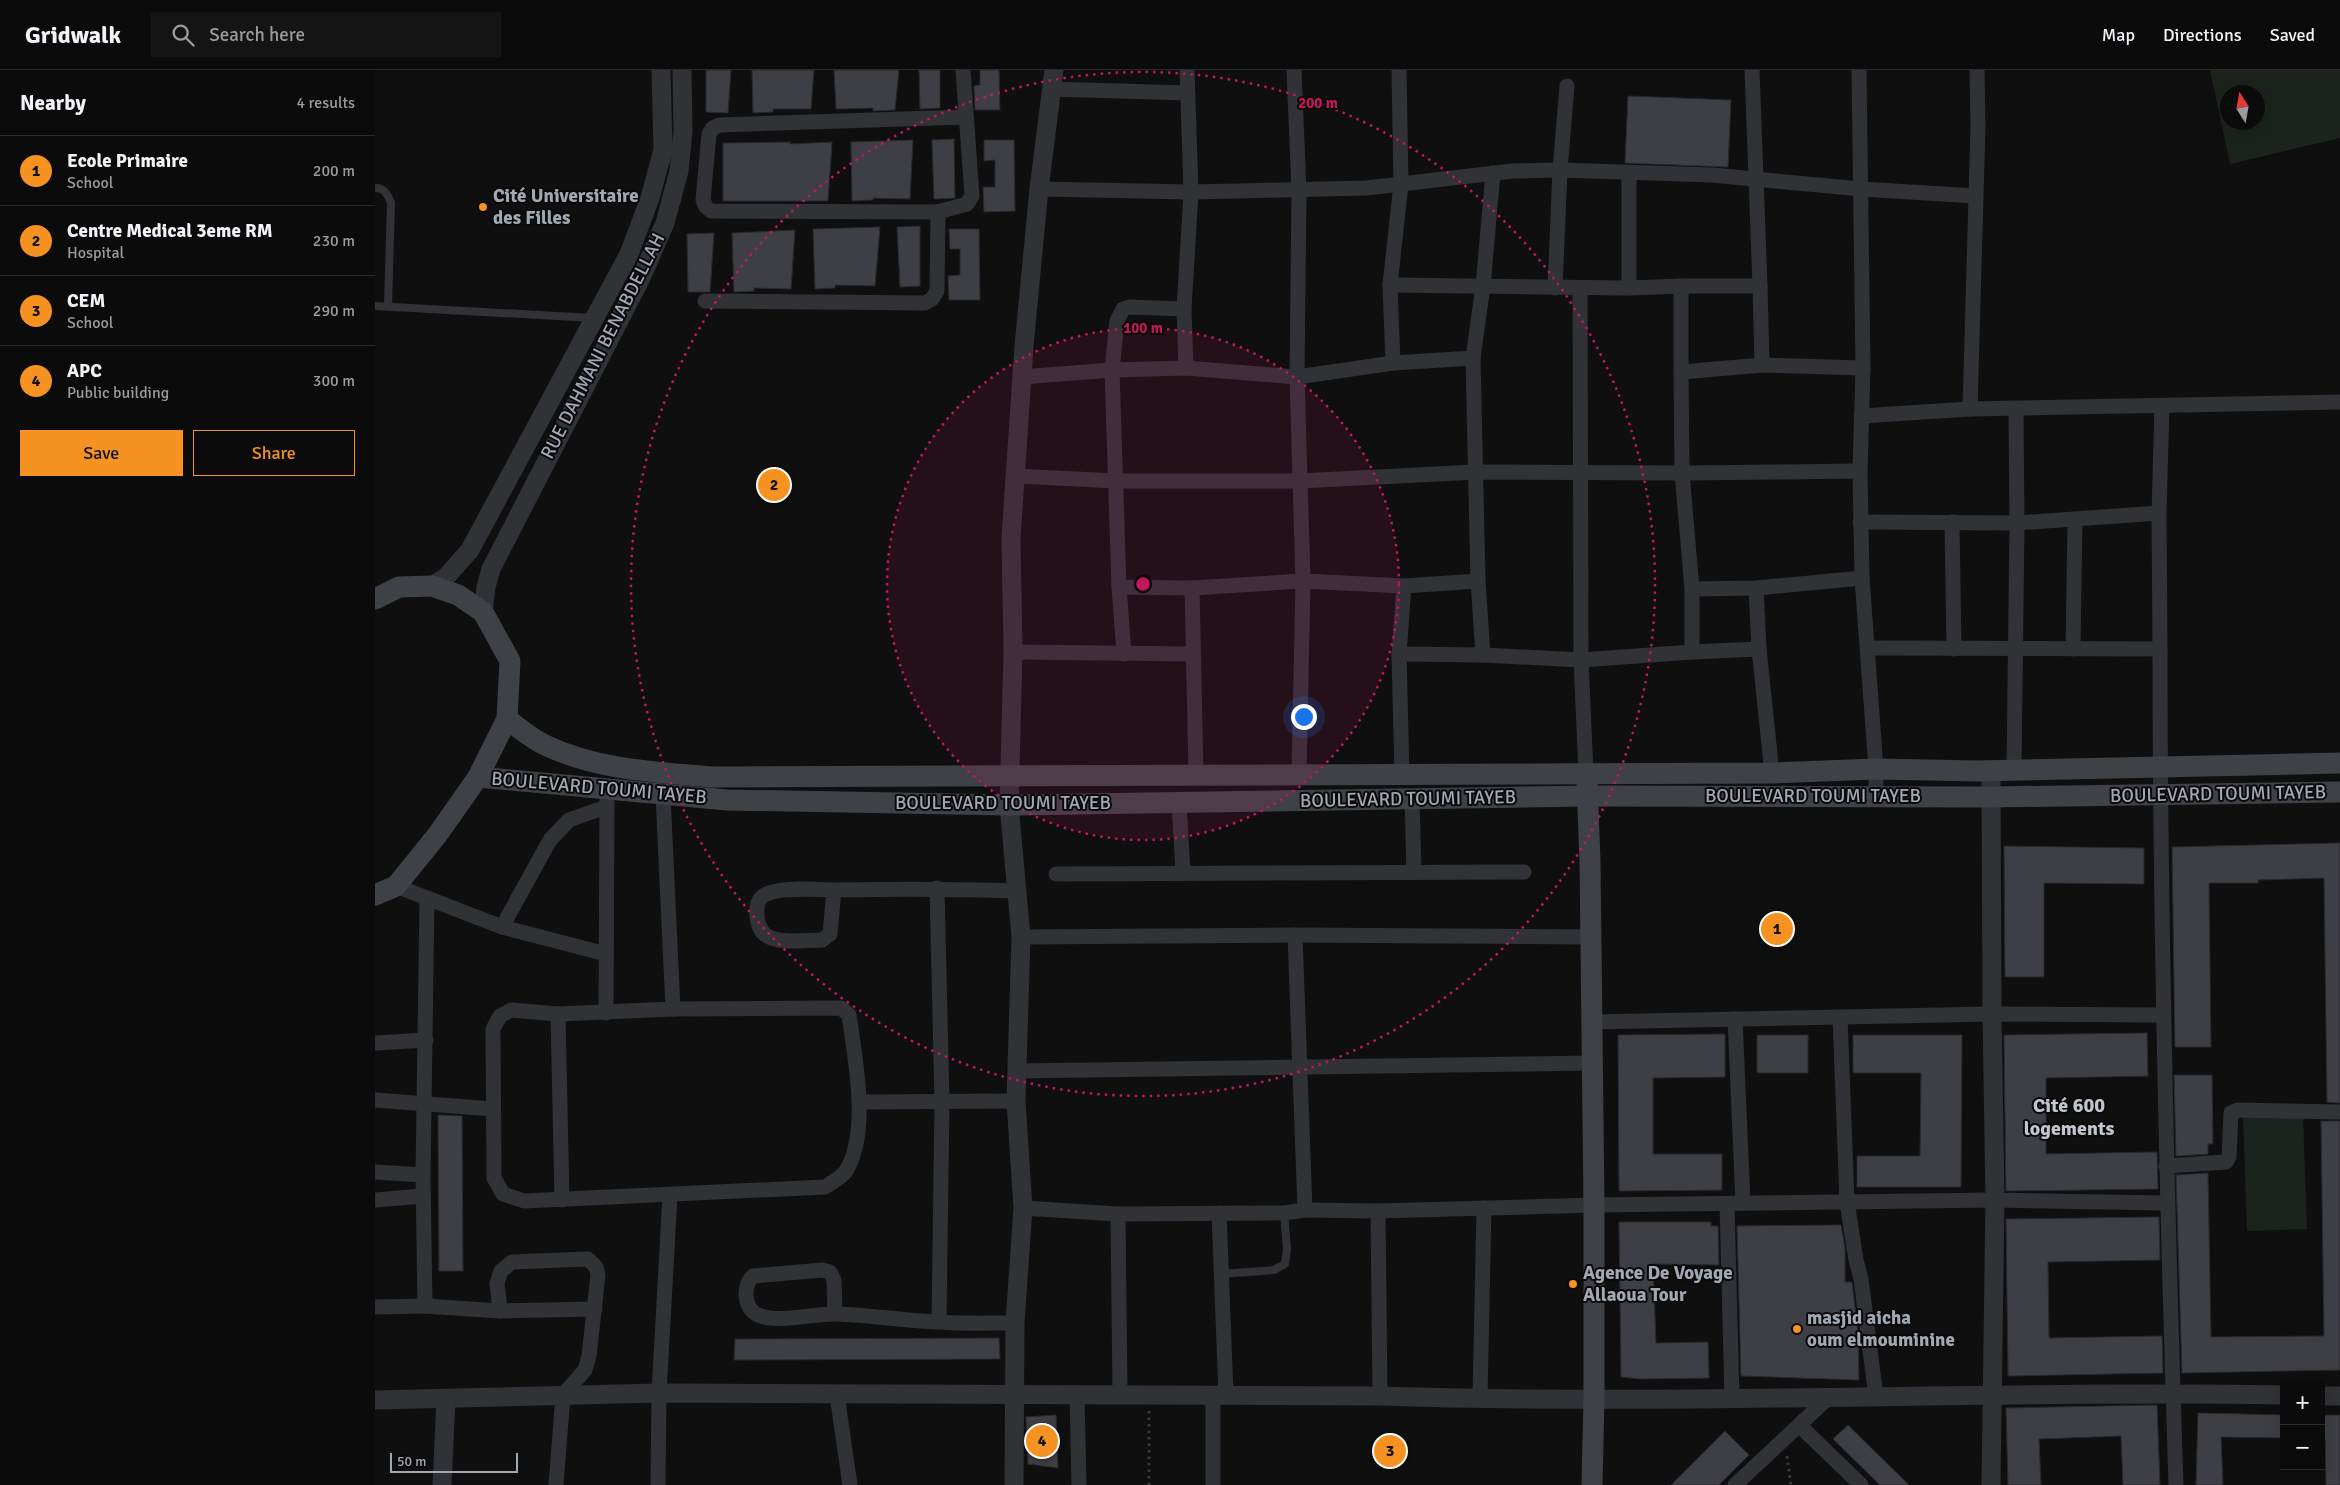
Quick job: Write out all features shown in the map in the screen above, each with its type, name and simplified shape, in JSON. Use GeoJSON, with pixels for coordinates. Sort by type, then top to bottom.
{"type":"FeatureCollection","features":[{"type":"Feature","properties":{"kind":"main road"},"geometry":{"type":"LineString","coordinates":[[375,599],[399,587],[431,586],[457,595],[483,612],[510,661],[507,719],[478,777],[438,834],[396,886],[375,895]]}},
{"type":"Feature","properties":{"kind":"main road","name":"BOULEVARD TOUMI TAYEB"},"geometry":{"type":"LineString","coordinates":[[507,719],[545,745],[581,759],[627,770],[712,777],[1196,773],[1772,773],[1876,769],[2014,770],[2340,763]]}},
{"type":"Feature","properties":{"kind":"main road"},"geometry":{"type":"LineString","coordinates":[[1586,773],[1589,796],[1593,1063],[1594,1398],[1592,1485]]}},
{"type":"Feature","properties":{"kind":"main road","name":"BOULEVARD TOUMI TAYEB"},"geometry":{"type":"LineString","coordinates":[[478,777],[607,798],[663,795],[727,800],[1009,805],[1589,796],[1991,797],[2340,792]]}},
{"type":"Feature","properties":{"kind":"street","name":"RUE DAHMANI BENABDELLAH"},"geometry":{"type":"LineString","coordinates":[[431,586],[446,576],[470,550],[629,254],[650,198],[663,150],[661,70]]}},
{"type":"Feature","properties":{"kind":"street","name":"RUE DAHMANI BENABDELLAH"},"geometry":{"type":"LineString","coordinates":[[483,612],[485,587],[491,569],[641,278],[665,223],[679,171],[683,130],[682,70]]}},
{"type":"Feature","properties":{"kind":"street"},"geometry":{"type":"LineString","coordinates":[[963,70],[972,196],[967,204],[938,212],[711,211],[706,207],[703,200],[709,134],[713,128],[719,125],[966,117]]}},
{"type":"Feature","properties":{"kind":"street"},"geometry":{"type":"LineString","coordinates":[[1014,1485],[1015,1323],[1023,1208],[1016,1101],[1021,937],[1009,805],[1013,652],[1011,538],[1021,377],[1039,190],[1054,70]]}},
{"type":"Feature","properties":{"kind":"street"},"geometry":{"type":"LineString","coordinates":[[1186,368],[1184,309],[1191,192],[1187,70]]}},
{"type":"Feature","properties":{"kind":"street"},"geometry":{"type":"LineString","coordinates":[[1294,70],[1299,190],[1297,377],[1303,581],[1299,774]]}},
{"type":"Feature","properties":{"kind":"street"},"geometry":{"type":"LineString","coordinates":[[1393,363],[1390,285],[1401,184],[1399,70]]}},
{"type":"Feature","properties":{"kind":"street"},"geometry":{"type":"LineString","coordinates":[[1752,70],[1762,365]]}},
{"type":"Feature","properties":{"kind":"street"},"geometry":{"type":"LineString","coordinates":[[1859,70],[1863,368],[1860,522],[1862,578],[1876,769],[1876,796]]}},
{"type":"Feature","properties":{"kind":"street"},"geometry":{"type":"LineString","coordinates":[[1970,410],[1978,126],[1977,70]]}},
{"type":"Feature","properties":{"kind":"street"},"geometry":{"type":"LineString","coordinates":[[1555,288],[1560,170],[1567,86]]}},
{"type":"Feature","properties":{"kind":"street"},"geometry":{"type":"LineString","coordinates":[[1051,89],[1188,93]]}},
{"type":"Feature","properties":{"kind":"street"},"geometry":{"type":"LineString","coordinates":[[1039,190],[1191,192],[1366,188],[1493,173],[1560,170],[1712,175],[1861,189],[1975,196]]}},
{"type":"Feature","properties":{"kind":"street"},"geometry":{"type":"LineString","coordinates":[[1483,656],[1473,358],[1483,286],[1493,173]]}},
{"type":"Feature","properties":{"kind":"street"},"geometry":{"type":"LineString","coordinates":[[1629,173],[1629,288]]}},
{"type":"Feature","properties":{"kind":"street"},"geometry":{"type":"LineString","coordinates":[[705,301],[925,303],[932,299],[937,291],[938,212]]}},
{"type":"Feature","properties":{"kind":"street"},"geometry":{"type":"LineString","coordinates":[[1390,285],[1555,288],[1760,286]]}},
{"type":"Feature","properties":{"kind":"street"},"geometry":{"type":"LineString","coordinates":[[1681,286],[1682,473],[1692,589],[1692,652]]}},
{"type":"Feature","properties":{"kind":"street"},"geometry":{"type":"LineString","coordinates":[[1580,288],[1582,471],[1581,660],[1586,773]]}},
{"type":"Feature","properties":{"kind":"street"},"geometry":{"type":"LineString","coordinates":[[1125,654],[1119,587],[1112,370],[1117,321],[1123,309],[1129,307],[1184,309]]}},
{"type":"Feature","properties":{"kind":"street"},"geometry":{"type":"LineString","coordinates":[[1021,377],[1112,370],[1186,368],[1297,377],[1393,363],[1473,358]]}},
{"type":"Feature","properties":{"kind":"street"},"geometry":{"type":"LineString","coordinates":[[1681,372],[1762,365],[1863,368]]}},
{"type":"Feature","properties":{"kind":"street"},"geometry":{"type":"LineString","coordinates":[[1861,416],[1970,410],[2340,402]]}},
{"type":"Feature","properties":{"kind":"street"},"geometry":{"type":"LineString","coordinates":[[2162,406],[2159,513],[2160,795],[2166,1203],[2176,1485]]}},
{"type":"Feature","properties":{"kind":"street"},"geometry":{"type":"LineString","coordinates":[[2014,770],[2017,523],[2016,410]]}},
{"type":"Feature","properties":{"kind":"street"},"geometry":{"type":"LineString","coordinates":[[1015,476],[1116,481],[1299,481],[1476,472],[1582,471],[1682,473],[1860,471]]}},
{"type":"Feature","properties":{"kind":"street"},"geometry":{"type":"LineString","coordinates":[[1860,522],[2017,523],[2159,513]]}},
{"type":"Feature","properties":{"kind":"street"},"geometry":{"type":"LineString","coordinates":[[2073,650],[2075,519]]}},
{"type":"Feature","properties":{"kind":"street"},"geometry":{"type":"LineString","coordinates":[[1952,522],[1953,649]]}},
{"type":"Feature","properties":{"kind":"street"},"geometry":{"type":"LineString","coordinates":[[1692,589],[1756,588],[1862,578]]}},
{"type":"Feature","properties":{"kind":"street"},"geometry":{"type":"LineString","coordinates":[[1119,587],[1192,588],[1303,581],[1404,586],[1479,581]]}},
{"type":"Feature","properties":{"kind":"street"},"geometry":{"type":"LineString","coordinates":[[1402,774],[1399,654],[1404,586]]}},
{"type":"Feature","properties":{"kind":"street"},"geometry":{"type":"LineString","coordinates":[[1192,588],[1196,773]]}},
{"type":"Feature","properties":{"kind":"street"},"geometry":{"type":"LineString","coordinates":[[1756,588],[1759,649],[1772,773]]}},
{"type":"Feature","properties":{"kind":"street"},"geometry":{"type":"LineString","coordinates":[[1868,648],[2160,649]]}},
{"type":"Feature","properties":{"kind":"street"},"geometry":{"type":"LineString","coordinates":[[1399,654],[1581,660],[1759,649]]}},
{"type":"Feature","properties":{"kind":"street"},"geometry":{"type":"LineString","coordinates":[[1013,652],[1193,654]]}},
{"type":"Feature","properties":{"kind":"street"},"geometry":{"type":"LineString","coordinates":[[1991,770],[1995,1200],[1991,1485]]}},
{"type":"Feature","properties":{"kind":"street"},"geometry":{"type":"LineString","coordinates":[[663,795],[673,1009]]}},
{"type":"Feature","properties":{"kind":"street"},"geometry":{"type":"LineString","coordinates":[[502,927],[550,840],[569,820],[607,798]]}},
{"type":"Feature","properties":{"kind":"street"},"geometry":{"type":"LineString","coordinates":[[606,1013],[607,798]]}},
{"type":"Feature","properties":{"kind":"street"},"geometry":{"type":"LineString","coordinates":[[1412,798],[1414,872]]}},
{"type":"Feature","properties":{"kind":"street"},"geometry":{"type":"LineString","coordinates":[[1179,802],[1183,873]]}},
{"type":"Feature","properties":{"kind":"street"},"geometry":{"type":"LineString","coordinates":[[1056,874],[1524,872]]}},
{"type":"Feature","properties":{"kind":"street"},"geometry":{"type":"LineString","coordinates":[[396,886],[502,927],[605,954]]}},
{"type":"Feature","properties":{"kind":"street"},"geometry":{"type":"LineString","coordinates":[[834,890],[830,934],[827,938],[822,940],[771,939],[761,933],[756,922],[757,902],[763,895],[774,891],[937,888],[1016,891]]}},
{"type":"Feature","properties":{"kind":"street"},"geometry":{"type":"LineString","coordinates":[[937,888],[943,1102],[939,1322]]}},
{"type":"Feature","properties":{"kind":"street"},"geometry":{"type":"LineString","coordinates":[[425,1306],[423,1175],[426,1104],[427,899]]}},
{"type":"Feature","properties":{"kind":"street"},"geometry":{"type":"LineString","coordinates":[[1295,935],[1305,1210]]}},
{"type":"Feature","properties":{"kind":"street"},"geometry":{"type":"LineString","coordinates":[[1021,937],[1295,935],[1591,937]]}},
{"type":"Feature","properties":{"kind":"street"},"geometry":{"type":"LineString","coordinates":[[841,1008],[849,1015],[860,1102],[854,1152],[845,1172],[825,1187],[524,1202],[503,1194],[494,1178],[493,1029],[499,1016],[511,1010],[558,1014],[673,1009],[841,1008]]}},
{"type":"Feature","properties":{"kind":"street"},"geometry":{"type":"LineString","coordinates":[[558,1014],[562,1200]]}},
{"type":"Feature","properties":{"kind":"street"},"geometry":{"type":"LineString","coordinates":[[1592,1022],[1992,1014],[2163,1015]]}},
{"type":"Feature","properties":{"kind":"street"},"geometry":{"type":"LineString","coordinates":[[1840,1017],[1847,1202],[1856,1260],[1861,1279],[1877,1398]]}},
{"type":"Feature","properties":{"kind":"street"},"geometry":{"type":"LineString","coordinates":[[1735,1019],[1743,1204]]}},
{"type":"Feature","properties":{"kind":"street"},"geometry":{"type":"LineString","coordinates":[[375,1043],[426,1040]]}},
{"type":"Feature","properties":{"kind":"street"},"geometry":{"type":"LineString","coordinates":[[1017,1071],[1593,1063]]}},
{"type":"Feature","properties":{"kind":"street"},"geometry":{"type":"LineString","coordinates":[[375,1100],[493,1109]]}},
{"type":"Feature","properties":{"kind":"street"},"geometry":{"type":"LineString","coordinates":[[860,1102],[1016,1101]]}},
{"type":"Feature","properties":{"kind":"street"},"geometry":{"type":"LineString","coordinates":[[2166,1166],[2226,1162],[2229,1157],[2229,1119],[2231,1113],[2238,1110],[2340,1112]]}},
{"type":"Feature","properties":{"kind":"street"},"geometry":{"type":"LineString","coordinates":[[375,1172],[423,1175]]}},
{"type":"Feature","properties":{"kind":"street"},"geometry":{"type":"LineString","coordinates":[[658,1485],[659,1393],[670,1195]]}},
{"type":"Feature","properties":{"kind":"street"},"geometry":{"type":"LineString","coordinates":[[375,1200],[423,1196]]}},
{"type":"Feature","properties":{"kind":"street"},"geometry":{"type":"LineString","coordinates":[[1023,1208],[1118,1214],[1284,1213],[1305,1210],[1378,1211],[1594,1205],[1995,1200],[2166,1203]]}},
{"type":"Feature","properties":{"kind":"street"},"geometry":{"type":"LineString","coordinates":[[1727,1204],[1732,1399]]}},
{"type":"Feature","properties":{"kind":"street"},"geometry":{"type":"LineString","coordinates":[[1480,1399],[1485,1208]]}},
{"type":"Feature","properties":{"kind":"street"},"geometry":{"type":"LineString","coordinates":[[1378,1211],[1380,1396]]}},
{"type":"Feature","properties":{"kind":"street"},"geometry":{"type":"LineString","coordinates":[[1213,1485],[1220,1395],[1221,1274],[1219,1213]]}},
{"type":"Feature","properties":{"kind":"street"},"geometry":{"type":"LineString","coordinates":[[1118,1214],[1120,1394]]}},
{"type":"Feature","properties":{"kind":"street"},"geometry":{"type":"LineString","coordinates":[[500,1311],[497,1283],[501,1271],[512,1262],[588,1259],[596,1267],[598,1276],[589,1356],[585,1370],[563,1395],[556,1485]]}},
{"type":"Feature","properties":{"kind":"street"},"geometry":{"type":"LineString","coordinates":[[835,1314],[834,1280],[831,1272],[822,1270],[753,1276],[748,1281],[746,1289],[749,1306],[758,1315],[785,1318],[835,1314],[939,1322],[1015,1323]]}},
{"type":"Feature","properties":{"kind":"street"},"geometry":{"type":"LineString","coordinates":[[375,1306],[425,1306],[500,1311],[595,1309]]}},
{"type":"Feature","properties":{"kind":"street"},"geometry":{"type":"LineString","coordinates":[[375,1400],[659,1393],[1077,1396],[1120,1394],[1380,1396],[1480,1399],[1877,1398],[2173,1393],[2280,1395]]}},
{"type":"Feature","properties":{"kind":"street"},"geometry":{"type":"LineString","coordinates":[[837,1395],[850,1485]]}},
{"type":"Feature","properties":{"kind":"street"},"geometry":{"type":"LineString","coordinates":[[1077,1396],[1079,1485]]}},
{"type":"Feature","properties":{"kind":"street"},"geometry":{"type":"LineString","coordinates":[[2325,1396],[2340,1396]]}},
{"type":"Feature","properties":{"kind":"street"},"geometry":{"type":"LineString","coordinates":[[1735,1485],[1828,1398]]}},
{"type":"Feature","properties":{"kind":"street"},"geometry":{"type":"LineString","coordinates":[[442,1485],[446,1399]]}},
{"type":"Feature","properties":{"kind":"street"},"geometry":{"type":"LineString","coordinates":[[1799,1425],[1861,1485]]}},
{"type":"Feature","properties":{"kind":"lane"},"geometry":{"type":"LineString","coordinates":[[375,188],[380,188],[388,194],[391,203],[388,306]]}},
{"type":"Feature","properties":{"kind":"lane"},"geometry":{"type":"LineString","coordinates":[[375,306],[593,318]]}},
{"type":"Feature","properties":{"kind":"lane"},"geometry":{"type":"LineString","coordinates":[[1221,1274],[1274,1270],[1285,1264],[1287,1249],[1284,1213]]}},
{"type":"Feature","properties":{"kind":"path"},"geometry":{"type":"LineString","coordinates":[[1149,1395],[1149,1485]]}},
{"type":"Feature","properties":{"kind":"path"},"geometry":{"type":"LineString","coordinates":[[1785,1438],[1791,1485]]}},
{"type":"Feature","properties":{"kind":"shaded area"},"geometry":{"type":"Polygon","coordinates":[[[2210,70],[2340,70],[2340,138],[2230,164],[2223,130],[2265,130],[2265,85],[2220,85],[2220,117],[2210,70]]]}},
{"type":"Feature","properties":{"kind":"shaded area"},"geometry":{"type":"Polygon","coordinates":[[[2303,1115],[2307,1229],[2247,1231],[2243,1117],[2303,1115]]]}},
{"type":"Feature","properties":{"kind":"building"},"geometry":{"type":"Polygon","coordinates":[[[706,70],[731,70],[728,113],[706,112],[706,70]]]}},
{"type":"Feature","properties":{"kind":"building"},"geometry":{"type":"Polygon","coordinates":[[[752,70],[814,70],[811,109],[773,109],[773,112],[753,113],[752,70]]]}},
{"type":"Feature","properties":{"kind":"building"},"geometry":{"type":"Polygon","coordinates":[[[834,70],[899,70],[895,110],[873,111],[873,108],[836,109],[834,70]]]}},
{"type":"Feature","properties":{"kind":"building"},"geometry":{"type":"Polygon","coordinates":[[[919,70],[940,70],[940,108],[920,109],[919,70]]]}},
{"type":"Feature","properties":{"kind":"building"},"geometry":{"type":"Polygon","coordinates":[[[980,70],[999,70],[1000,110],[975,110],[974,86],[980,85],[980,70]]]}},
{"type":"Feature","properties":{"kind":"building"},"geometry":{"type":"Polygon","coordinates":[[[1628,96],[1731,100],[1728,167],[1625,163],[1628,96]]]}},
{"type":"Feature","properties":{"kind":"building"},"geometry":{"type":"Polygon","coordinates":[[[954,139],[955,198],[934,199],[932,140],[954,139]]]}},
{"type":"Feature","properties":{"kind":"building"},"geometry":{"type":"Polygon","coordinates":[[[913,140],[910,199],[873,198],[873,200],[852,201],[851,142],[913,140]]]}},
{"type":"Feature","properties":{"kind":"building"},"geometry":{"type":"Polygon","coordinates":[[[984,140],[1014,140],[1015,211],[984,212],[983,187],[995,187],[995,160],[984,161],[984,140]]]}},
{"type":"Feature","properties":{"kind":"building"},"geometry":{"type":"Polygon","coordinates":[[[790,142],[790,144],[832,142],[828,201],[723,201],[723,143],[790,142]]]}},
{"type":"Feature","properties":{"kind":"building"},"geometry":{"type":"Polygon","coordinates":[[[920,226],[920,286],[900,287],[897,227],[920,226]]]}},
{"type":"Feature","properties":{"kind":"building"},"geometry":{"type":"Polygon","coordinates":[[[880,227],[875,286],[835,285],[835,288],[815,289],[813,229],[880,227]]]}},
{"type":"Feature","properties":{"kind":"building"},"geometry":{"type":"Polygon","coordinates":[[[949,229],[979,229],[980,300],[949,300],[948,276],[960,275],[960,249],[950,249],[949,229]]]}},
{"type":"Feature","properties":{"kind":"building"},"geometry":{"type":"Polygon","coordinates":[[[795,230],[791,289],[754,288],[754,291],[734,292],[732,233],[795,230]]]}},
{"type":"Feature","properties":{"kind":"building"},"geometry":{"type":"Polygon","coordinates":[[[714,233],[710,292],[688,292],[687,234],[714,233]]]}},
{"type":"Feature","properties":{"kind":"building"},"geometry":{"type":"Polygon","coordinates":[[[2340,843],[2340,1103],[2327,1102],[2324,878],[2258,880],[2258,883],[2209,883],[2211,1047],[2175,1047],[2172,847],[2340,843]]]}},
{"type":"Feature","properties":{"kind":"building"},"geometry":{"type":"Polygon","coordinates":[[[2004,846],[2144,848],[2144,884],[2044,883],[2044,977],[2005,977],[2004,846]]]}},
{"type":"Feature","properties":{"kind":"building"},"geometry":{"type":"Polygon","coordinates":[[[2147,1033],[2148,1076],[2046,1078],[2046,1154],[2157,1152],[2158,1189],[2006,1191],[2004,1035],[2147,1033]]]}},
{"type":"Feature","properties":{"kind":"building"},"geometry":{"type":"Polygon","coordinates":[[[1725,1034],[1725,1077],[1653,1078],[1653,1154],[1722,1154],[1722,1190],[1619,1191],[1618,1035],[1725,1034]]]}},
{"type":"Feature","properties":{"kind":"building"},"geometry":{"type":"Polygon","coordinates":[[[1757,1035],[1808,1035],[1808,1073],[1757,1073],[1757,1035]]]}},
{"type":"Feature","properties":{"kind":"building"},"geometry":{"type":"Polygon","coordinates":[[[1853,1035],[1962,1035],[1961,1187],[1857,1187],[1857,1156],[1920,1156],[1921,1073],[1853,1073],[1853,1035]]]}},
{"type":"Feature","properties":{"kind":"building"},"geometry":{"type":"Polygon","coordinates":[[[2174,1075],[2212,1075],[2213,1144],[2208,1144],[2208,1154],[2176,1156],[2174,1075]]]}},
{"type":"Feature","properties":{"kind":"building"},"geometry":{"type":"Polygon","coordinates":[[[438,1115],[462,1116],[463,1271],[439,1271],[438,1115]]]}},
{"type":"Feature","properties":{"kind":"building"},"geometry":{"type":"Polygon","coordinates":[[[2321,1121],[2340,1121],[2340,1370],[2182,1373],[2176,1175],[2208,1173],[2211,1337],[2324,1336],[2321,1121]]]}},
{"type":"Feature","properties":{"kind":"building"},"geometry":{"type":"Polygon","coordinates":[[[2159,1217],[2160,1260],[2048,1262],[2049,1338],[2162,1336],[2163,1373],[2008,1376],[2006,1219],[2159,1217]]]}},
{"type":"Feature","properties":{"kind":"building"},"geometry":{"type":"Polygon","coordinates":[[[1619,1222],[1711,1222],[1711,1226],[1718,1226],[1719,1265],[1653,1264],[1656,1343],[1708,1342],[1709,1378],[1640,1379],[1621,1377],[1619,1222]]]}},
{"type":"Feature","properties":{"kind":"building","name":"masjid aicha oum elmouminine"},"geometry":{"type":"Polygon","coordinates":[[[1841,1225],[1845,1248],[1845,1282],[1852,1282],[1858,1333],[1859,1380],[1741,1376],[1737,1226],[1841,1225]]]}},
{"type":"Feature","properties":{"kind":"building"},"geometry":{"type":"Polygon","coordinates":[[[999,1338],[1000,1359],[734,1360],[735,1339],[999,1338]]]}},
{"type":"Feature","properties":{"kind":"building"},"geometry":{"type":"Polygon","coordinates":[[[2157,1405],[2160,1485],[2123,1485],[2121,1436],[2039,1439],[2041,1485],[2008,1485],[2006,1408],[2157,1405]]]}},
{"type":"Feature","properties":{"kind":"building"},"geometry":{"type":"Polygon","coordinates":[[[2198,1413],[2280,1415],[2280,1438],[2221,1437],[2223,1485],[2196,1485],[2198,1413]]]}},
{"type":"Feature","properties":{"kind":"building"},"geometry":{"type":"Polygon","coordinates":[[[1056,1415],[1058,1468],[1028,1464],[1026,1417],[1056,1415]]]}},
{"type":"Feature","properties":{"kind":"building"},"geometry":{"type":"Polygon","coordinates":[[[2325,1415],[2340,1415],[2340,1485],[2326,1485],[2325,1415]]]}},
{"type":"Feature","properties":{"kind":"building"},"geometry":{"type":"Polygon","coordinates":[[[1848,1425],[1909,1485],[1880,1485],[1833,1439],[1848,1425]]]}},
{"type":"Feature","properties":{"kind":"building"},"geometry":{"type":"Polygon","coordinates":[[[1725,1431],[1749,1455],[1719,1485],[1671,1485],[1725,1431]]]}},
{"type":"Feature","properties":{"kind":"place","name":"Cité Universitaire des Filles"},"geometry":{"type":"Point","coordinates":[483,207]}},
{"type":"Feature","properties":{"kind":"place","name":"Centre Medical 3eme RM"},"geometry":{"type":"Point","coordinates":[774,485]}},
{"type":"Feature","properties":{"kind":"place","name":"Ecole Primaire"},"geometry":{"type":"Point","coordinates":[1777,929]}},
{"type":"Feature","properties":{"kind":"place","name":"Agence De Voyage Allaoua Tour"},"geometry":{"type":"Point","coordinates":[1573,1284]}},
{"type":"Feature","properties":{"kind":"place","name":"masjid aicha oum elmouminine"},"geometry":{"type":"Point","coordinates":[1797,1329]}},
{"type":"Feature","properties":{"kind":"place","name":"APC"},"geometry":{"type":"Point","coordinates":[1042,1441]}},
{"type":"Feature","properties":{"kind":"place","name":"CEM"},"geometry":{"type":"Point","coordinates":[1390,1451]}},
{"type":"Feature","properties":{"kind":"district","name":"Cité 600 logements"},"geometry":{"type":"Point","coordinates":[2069,1116]}}]}
